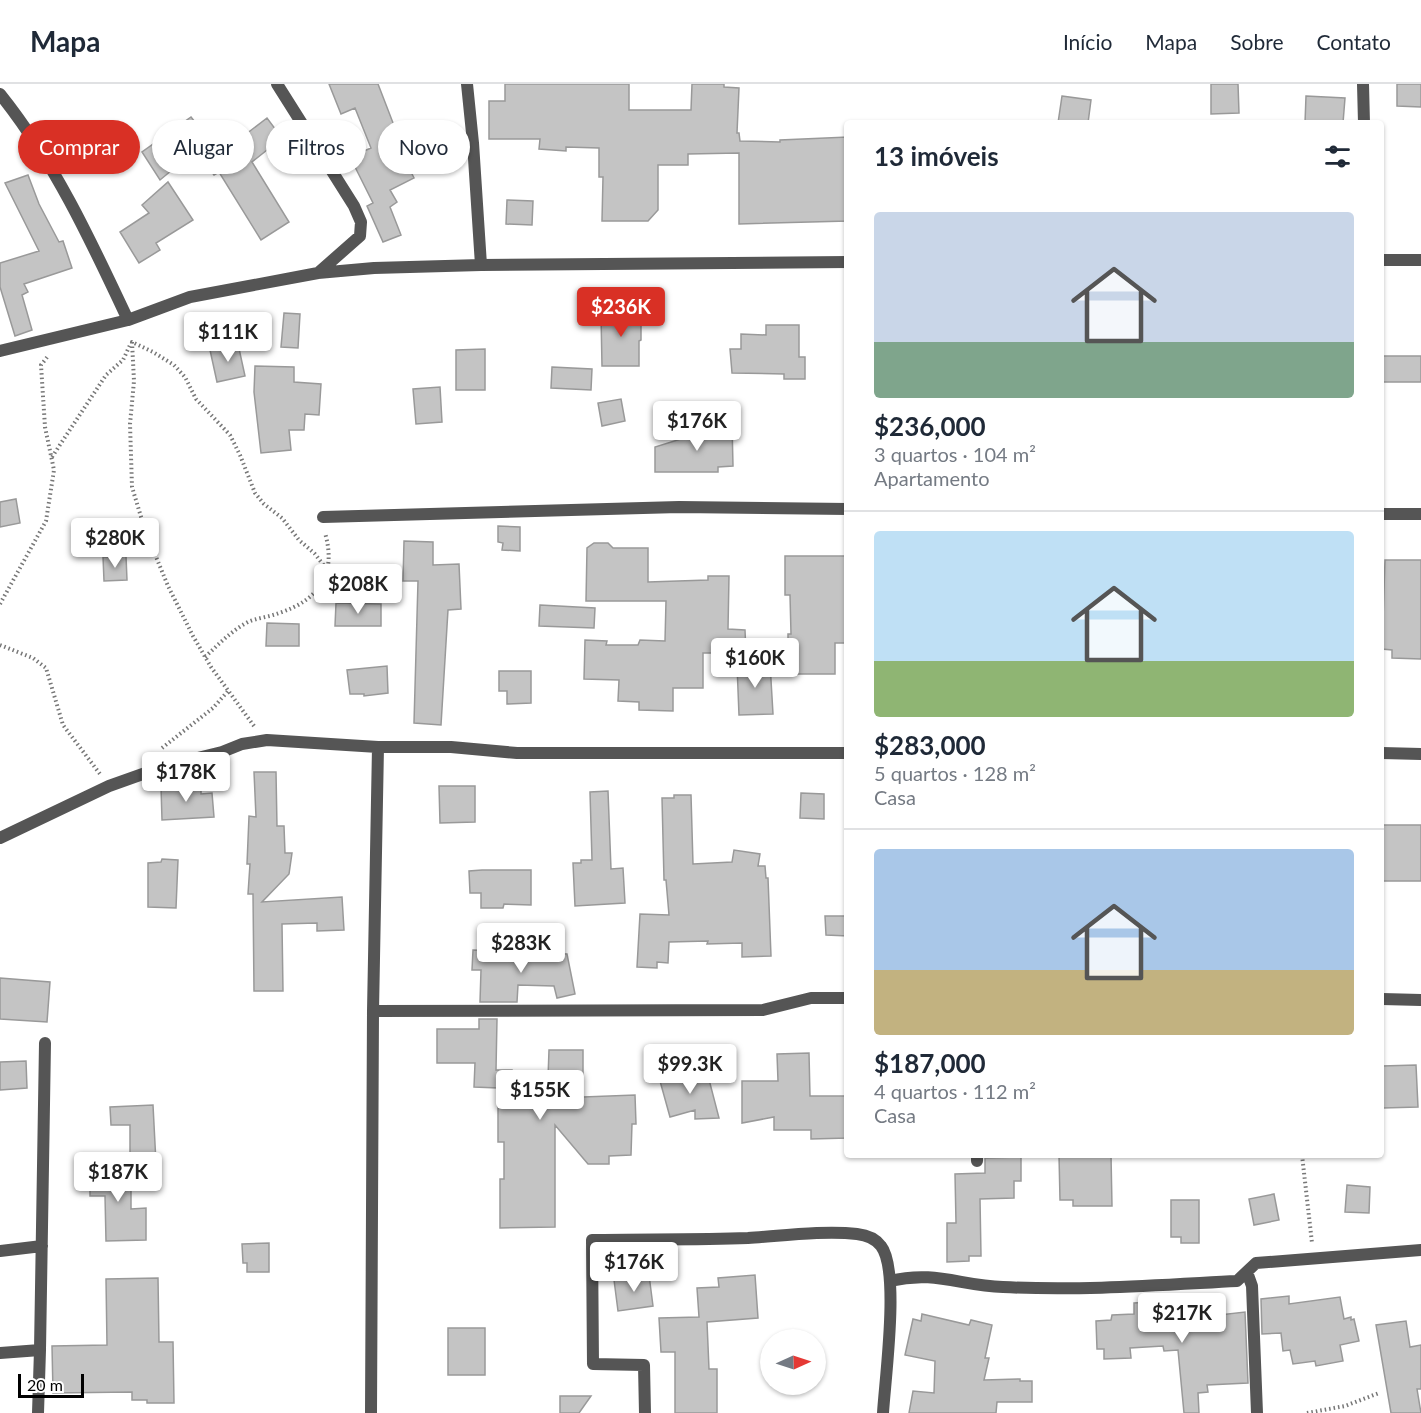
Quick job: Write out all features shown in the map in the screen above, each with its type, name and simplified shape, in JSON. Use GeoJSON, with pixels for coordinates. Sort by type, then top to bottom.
{"type":"FeatureCollection","features":[{"type":"Feature","properties":{"kind":"street"},"geometry":{"type":"LineString","coordinates":[[277,84],[354,206],[361,222],[360,236],[318,273]]}},
{"type":"Feature","properties":{"kind":"street"},"geometry":{"type":"LineString","coordinates":[[467,84],[481,265]]}},
{"type":"Feature","properties":{"kind":"street"},"geometry":{"type":"LineString","coordinates":[[1363,84],[1364,120]]}},
{"type":"Feature","properties":{"kind":"street"},"geometry":{"type":"LineString","coordinates":[[0,94],[16,114],[55,176],[99,258],[128,320]]}},
{"type":"Feature","properties":{"kind":"street"},"geometry":{"type":"LineString","coordinates":[[1384,260],[1421,260]]}},
{"type":"Feature","properties":{"kind":"street"},"geometry":{"type":"LineString","coordinates":[[0,351],[128,320],[190,297],[318,273],[374,268],[481,265],[844,262]]}},
{"type":"Feature","properties":{"kind":"street"},"geometry":{"type":"LineString","coordinates":[[323,517],[679,507],[844,509]]}},
{"type":"Feature","properties":{"kind":"street"},"geometry":{"type":"LineString","coordinates":[[1384,514],[1421,514]]}},
{"type":"Feature","properties":{"kind":"street"},"geometry":{"type":"LineString","coordinates":[[0,838],[109,786],[165,766],[222,752],[242,744],[267,740],[378,747],[451,747],[517,753],[844,753]]}},
{"type":"Feature","properties":{"kind":"street"},"geometry":{"type":"LineString","coordinates":[[371,1413],[373,1011],[378,747]]}},
{"type":"Feature","properties":{"kind":"street"},"geometry":{"type":"LineString","coordinates":[[1384,753],[1421,754]]}},
{"type":"Feature","properties":{"kind":"street"},"geometry":{"type":"LineString","coordinates":[[373,1011],[763,1010],[811,998],[844,998]]}},
{"type":"Feature","properties":{"kind":"street"},"geometry":{"type":"LineString","coordinates":[[1384,999],[1421,1000]]}},
{"type":"Feature","properties":{"kind":"street"},"geometry":{"type":"LineString","coordinates":[[38,1413],[45,1043]]}},
{"type":"Feature","properties":{"kind":"street"},"geometry":{"type":"LineString","coordinates":[[645,1413],[644,1365],[593,1364],[592,1240],[724,1239],[857,1234],[871,1237],[881,1246],[887,1258],[890,1281],[883,1413]]}},
{"type":"Feature","properties":{"kind":"street"},"geometry":{"type":"LineString","coordinates":[[0,1251],[42,1246]]}},
{"type":"Feature","properties":{"kind":"street"},"geometry":{"type":"LineString","coordinates":[[890,1281],[910,1276],[938,1277],[1001,1287],[1114,1287],[1237,1281],[1256,1263],[1421,1250]]}},
{"type":"Feature","properties":{"kind":"street"},"geometry":{"type":"LineString","coordinates":[[1247,1272],[1252,1286],[1257,1413]]}},
{"type":"Feature","properties":{"kind":"street"},"geometry":{"type":"LineString","coordinates":[[0,1353],[40,1350]]}},
{"type":"Feature","properties":{"kind":"path"},"geometry":{"type":"LineString","coordinates":[[128,320],[132,342],[134,381],[130,424],[132,487],[145,530],[168,586],[205,657],[250,723],[267,740]]}},
{"type":"Feature","properties":{"kind":"path"},"geometry":{"type":"LineString","coordinates":[[0,604],[46,521],[54,470],[45,427],[41,365],[61,336]]}},
{"type":"Feature","properties":{"kind":"path"},"geometry":{"type":"LineString","coordinates":[[51,457],[106,375],[123,360],[132,342]]}},
{"type":"Feature","properties":{"kind":"path"},"geometry":{"type":"LineString","coordinates":[[132,342],[174,365],[185,377],[196,399],[230,435],[255,492],[264,504],[282,518],[328,571]]}},
{"type":"Feature","properties":{"kind":"path"},"geometry":{"type":"LineString","coordinates":[[205,657],[231,632],[250,621],[281,613],[314,595],[328,571],[330,549],[323,517]]}},
{"type":"Feature","properties":{"kind":"path"},"geometry":{"type":"LineString","coordinates":[[0,645],[33,658],[46,668],[63,725],[109,786]]}},
{"type":"Feature","properties":{"kind":"path"},"geometry":{"type":"LineString","coordinates":[[161,749],[213,708],[228,691]]}},
{"type":"Feature","properties":{"kind":"path"},"geometry":{"type":"LineString","coordinates":[[1302,1158],[1314,1259]]}},
{"type":"Feature","properties":{"kind":"path"},"geometry":{"type":"LineString","coordinates":[[1307,1413],[1345,1406],[1379,1393]]}},
{"type":"Feature","properties":{"kind":"building"},"geometry":{"type":"Polygon","coordinates":[[[329,84],[378,84],[392,120],[378,120],[378,174],[412,174],[414,178],[390,190],[397,202],[390,207],[401,235],[383,242],[367,206],[373,203],[358,174],[366,174],[366,150],[371,148],[366,136],[366,120],[360,120],[355,108],[341,114],[329,84]]]}},
{"type":"Feature","properties":{"kind":"building"},"geometry":{"type":"Polygon","coordinates":[[[505,84],[629,84],[629,110],[691,110],[692,84],[724,84],[724,87],[739,88],[737,133],[739,133],[740,141],[780,142],[780,140],[844,137],[844,221],[739,224],[739,153],[688,154],[688,165],[658,165],[658,210],[648,221],[602,221],[603,177],[599,177],[599,148],[566,147],[566,151],[539,149],[540,139],[489,139],[489,101],[505,101],[505,84]]]}},
{"type":"Feature","properties":{"kind":"building"},"geometry":{"type":"Polygon","coordinates":[[[1211,84],[1238,84],[1239,113],[1211,114],[1211,84]]]}},
{"type":"Feature","properties":{"kind":"building"},"geometry":{"type":"Polygon","coordinates":[[[1397,84],[1421,84],[1421,107],[1397,106],[1397,84]]]}},
{"type":"Feature","properties":{"kind":"building"},"geometry":{"type":"Polygon","coordinates":[[[1062,96],[1091,100],[1088,120],[1058,120],[1062,96]]]}},
{"type":"Feature","properties":{"kind":"building"},"geometry":{"type":"Polygon","coordinates":[[[1306,96],[1345,98],[1343,120],[1305,120],[1306,96]]]}},
{"type":"Feature","properties":{"kind":"building"},"geometry":{"type":"Polygon","coordinates":[[[267,118],[268,120],[266,120],[266,151],[254,160],[254,128],[267,118]]]}},
{"type":"Feature","properties":{"kind":"building"},"geometry":{"type":"Polygon","coordinates":[[[152,145],[152,168],[142,152],[152,145]]]}},
{"type":"Feature","properties":{"kind":"building"},"geometry":{"type":"Polygon","coordinates":[[[254,165],[289,222],[261,240],[220,174],[254,174],[254,165]]]}},
{"type":"Feature","properties":{"kind":"building"},"geometry":{"type":"Polygon","coordinates":[[[156,174],[167,174],[160,180],[156,174]]]}},
{"type":"Feature","properties":{"kind":"building"},"geometry":{"type":"Polygon","coordinates":[[[28,175],[39,204],[59,242],[63,241],[72,268],[24,284],[28,292],[22,295],[32,330],[15,336],[0,287],[0,263],[39,251],[5,183],[28,175]]]}},
{"type":"Feature","properties":{"kind":"building"},"geometry":{"type":"Polygon","coordinates":[[[168,182],[193,220],[156,243],[160,250],[139,263],[120,232],[149,213],[142,205],[168,182]]]}},
{"type":"Feature","properties":{"kind":"building"},"geometry":{"type":"Polygon","coordinates":[[[507,200],[533,201],[532,225],[506,224],[507,200]]]}},
{"type":"Feature","properties":{"kind":"building"},"geometry":{"type":"Polygon","coordinates":[[[604,310],[641,310],[639,366],[602,366],[601,315],[604,315],[604,310]]]}},
{"type":"Feature","properties":{"kind":"building"},"geometry":{"type":"Polygon","coordinates":[[[284,313],[300,314],[298,348],[281,347],[284,313]]]}},
{"type":"Feature","properties":{"kind":"building"},"geometry":{"type":"Polygon","coordinates":[[[766,325],[799,325],[799,357],[805,357],[805,379],[784,379],[784,374],[732,373],[730,349],[741,349],[741,334],[766,335],[766,325]]]}},
{"type":"Feature","properties":{"kind":"building"},"geometry":{"type":"Polygon","coordinates":[[[238,344],[245,376],[217,382],[210,350],[238,344]]]}},
{"type":"Feature","properties":{"kind":"building"},"geometry":{"type":"Polygon","coordinates":[[[485,349],[485,390],[456,390],[456,350],[485,349]]]}},
{"type":"Feature","properties":{"kind":"building"},"geometry":{"type":"Polygon","coordinates":[[[1384,356],[1421,356],[1421,382],[1384,382],[1384,356]]]}},
{"type":"Feature","properties":{"kind":"building"},"geometry":{"type":"Polygon","coordinates":[[[255,366],[294,367],[294,382],[321,384],[319,415],[305,414],[304,430],[289,430],[291,450],[261,453],[254,392],[255,366]]]}},
{"type":"Feature","properties":{"kind":"building"},"geometry":{"type":"Polygon","coordinates":[[[552,367],[592,369],[591,390],[551,388],[552,367]]]}},
{"type":"Feature","properties":{"kind":"building"},"geometry":{"type":"Polygon","coordinates":[[[440,387],[442,422],[416,424],[413,389],[440,387]]]}},
{"type":"Feature","properties":{"kind":"building"},"geometry":{"type":"Polygon","coordinates":[[[621,399],[625,421],[602,426],[598,403],[621,399]]]}},
{"type":"Feature","properties":{"kind":"building"},"geometry":{"type":"Polygon","coordinates":[[[732,423],[733,466],[718,467],[718,472],[655,472],[655,447],[732,423]]]}},
{"type":"Feature","properties":{"kind":"building"},"geometry":{"type":"Polygon","coordinates":[[[16,499],[20,523],[0,527],[0,502],[16,499]]]}},
{"type":"Feature","properties":{"kind":"building"},"geometry":{"type":"Polygon","coordinates":[[[498,526],[520,527],[520,551],[502,550],[503,543],[498,542],[498,526]]]}},
{"type":"Feature","properties":{"kind":"building"},"geometry":{"type":"Polygon","coordinates":[[[404,541],[433,542],[433,565],[459,564],[461,609],[448,610],[441,725],[414,723],[418,581],[403,581],[404,541]]]}},
{"type":"Feature","properties":{"kind":"building"},"geometry":{"type":"Polygon","coordinates":[[[594,543],[608,543],[613,548],[648,548],[648,582],[708,580],[708,576],[729,576],[728,629],[745,630],[746,653],[703,653],[703,688],[673,688],[673,711],[639,710],[639,702],[618,701],[619,680],[584,679],[585,640],[607,641],[606,645],[638,645],[640,640],[665,641],[666,601],[586,601],[587,548],[594,543]]]}},
{"type":"Feature","properties":{"kind":"building"},"geometry":{"type":"Polygon","coordinates":[[[126,556],[127,580],[104,581],[103,557],[126,556]]]}},
{"type":"Feature","properties":{"kind":"building"},"geometry":{"type":"Polygon","coordinates":[[[785,556],[844,556],[844,643],[835,643],[835,674],[785,674],[784,656],[788,656],[788,634],[791,634],[790,595],[785,595],[785,556]]]}},
{"type":"Feature","properties":{"kind":"building"},"geometry":{"type":"Polygon","coordinates":[[[1385,560],[1421,560],[1421,659],[1392,658],[1392,650],[1384,649],[1385,560]]]}},
{"type":"Feature","properties":{"kind":"building"},"geometry":{"type":"Polygon","coordinates":[[[336,603],[381,604],[381,626],[335,626],[336,603]]]}},
{"type":"Feature","properties":{"kind":"building"},"geometry":{"type":"Polygon","coordinates":[[[540,605],[595,608],[594,628],[539,626],[540,605]]]}},
{"type":"Feature","properties":{"kind":"building"},"geometry":{"type":"Polygon","coordinates":[[[267,623],[299,624],[299,646],[266,646],[267,623]]]}},
{"type":"Feature","properties":{"kind":"building"},"geometry":{"type":"Polygon","coordinates":[[[770,663],[773,714],[739,715],[737,665],[770,663]]]}},
{"type":"Feature","properties":{"kind":"building"},"geometry":{"type":"Polygon","coordinates":[[[387,666],[388,693],[364,696],[364,694],[350,694],[347,670],[387,666]]]}},
{"type":"Feature","properties":{"kind":"building"},"geometry":{"type":"Polygon","coordinates":[[[499,671],[531,671],[531,703],[507,704],[507,691],[499,691],[499,671]]]}},
{"type":"Feature","properties":{"kind":"building"},"geometry":{"type":"Polygon","coordinates":[[[254,772],[276,772],[277,826],[284,826],[285,853],[292,853],[289,874],[262,902],[342,897],[344,930],[317,931],[317,923],[282,924],[283,991],[254,991],[253,894],[248,894],[250,864],[247,864],[249,816],[256,817],[254,772]]]}},
{"type":"Feature","properties":{"kind":"building"},"geometry":{"type":"Polygon","coordinates":[[[201,785],[201,794],[212,793],[214,817],[162,820],[161,787],[201,785]]]}},
{"type":"Feature","properties":{"kind":"building"},"geometry":{"type":"Polygon","coordinates":[[[439,786],[475,786],[475,822],[440,823],[439,786]]]}},
{"type":"Feature","properties":{"kind":"building"},"geometry":{"type":"Polygon","coordinates":[[[608,791],[611,869],[623,868],[625,903],[575,906],[573,863],[592,860],[590,792],[608,791]]]}},
{"type":"Feature","properties":{"kind":"building"},"geometry":{"type":"Polygon","coordinates":[[[801,793],[824,794],[824,819],[800,818],[801,793]]]}},
{"type":"Feature","properties":{"kind":"building"},"geometry":{"type":"Polygon","coordinates":[[[674,795],[691,795],[693,864],[732,862],[734,850],[760,854],[758,866],[765,866],[766,878],[768,878],[771,956],[742,957],[742,943],[669,942],[668,963],[657,962],[657,968],[637,967],[640,914],[669,915],[666,880],[664,880],[662,798],[674,798],[674,795]]]}},
{"type":"Feature","properties":{"kind":"building"},"geometry":{"type":"Polygon","coordinates":[[[1384,825],[1421,825],[1421,881],[1384,881],[1384,825]]]}},
{"type":"Feature","properties":{"kind":"building"},"geometry":{"type":"Polygon","coordinates":[[[162,859],[178,860],[176,908],[148,907],[148,863],[161,862],[162,859]]]}},
{"type":"Feature","properties":{"kind":"building"},"geometry":{"type":"Polygon","coordinates":[[[531,870],[531,905],[504,904],[503,908],[481,908],[481,893],[470,893],[469,871],[531,870]]]}},
{"type":"Feature","properties":{"kind":"building"},"geometry":{"type":"Polygon","coordinates":[[[825,916],[844,916],[844,936],[826,935],[825,916]]]}},
{"type":"Feature","properties":{"kind":"building"},"geometry":{"type":"Polygon","coordinates":[[[473,950],[567,954],[575,994],[557,998],[554,986],[518,985],[517,1002],[480,1002],[481,970],[472,970],[473,950]]]}},
{"type":"Feature","properties":{"kind":"building"},"geometry":{"type":"Polygon","coordinates":[[[0,978],[50,982],[47,1022],[0,1019],[0,978]]]}},
{"type":"Feature","properties":{"kind":"building"},"geometry":{"type":"Polygon","coordinates":[[[479,1019],[497,1019],[496,1070],[512,1070],[512,1078],[548,1078],[549,1050],[583,1050],[583,1097],[635,1095],[636,1124],[632,1124],[631,1155],[609,1156],[609,1164],[588,1164],[555,1125],[555,1227],[500,1228],[500,1179],[504,1179],[504,1142],[498,1142],[498,1088],[474,1087],[475,1063],[437,1063],[437,1029],[479,1029],[479,1019]]]}},
{"type":"Feature","properties":{"kind":"building"},"geometry":{"type":"Polygon","coordinates":[[[809,1053],[810,1096],[844,1096],[844,1138],[811,1139],[811,1130],[774,1130],[774,1117],[742,1123],[742,1081],[778,1081],[777,1054],[809,1053]]]}},
{"type":"Feature","properties":{"kind":"building"},"geometry":{"type":"Polygon","coordinates":[[[26,1061],[27,1088],[0,1090],[0,1062],[26,1061]]]}},
{"type":"Feature","properties":{"kind":"building"},"geometry":{"type":"Polygon","coordinates":[[[1416,1065],[1418,1107],[1384,1108],[1384,1066],[1416,1065]]]}},
{"type":"Feature","properties":{"kind":"building"},"geometry":{"type":"Polygon","coordinates":[[[706,1068],[719,1118],[695,1119],[695,1110],[670,1117],[660,1081],[706,1068]]]}},
{"type":"Feature","properties":{"kind":"building"},"geometry":{"type":"Polygon","coordinates":[[[153,1105],[156,1163],[130,1165],[130,1125],[111,1125],[110,1107],[153,1105]]]}},
{"type":"Feature","properties":{"kind":"building"},"geometry":{"type":"Polygon","coordinates":[[[985,1158],[1021,1158],[1021,1181],[1014,1181],[1014,1198],[980,1199],[981,1256],[969,1256],[969,1261],[947,1262],[947,1223],[956,1223],[955,1174],[985,1173],[985,1158]]]}},
{"type":"Feature","properties":{"kind":"building"},"geometry":{"type":"Polygon","coordinates":[[[1059,1158],[1111,1158],[1112,1206],[1073,1206],[1073,1200],[1060,1200],[1059,1158]]]}},
{"type":"Feature","properties":{"kind":"building"},"geometry":{"type":"Polygon","coordinates":[[[90,1165],[131,1166],[131,1209],[146,1208],[146,1240],[106,1241],[105,1196],[90,1196],[90,1165]]]}},
{"type":"Feature","properties":{"kind":"building"},"geometry":{"type":"Polygon","coordinates":[[[1347,1185],[1370,1187],[1369,1213],[1345,1212],[1347,1185]]]}},
{"type":"Feature","properties":{"kind":"building"},"geometry":{"type":"Polygon","coordinates":[[[1274,1194],[1279,1220],[1254,1225],[1249,1199],[1274,1194]]]}},
{"type":"Feature","properties":{"kind":"building"},"geometry":{"type":"Polygon","coordinates":[[[1171,1200],[1199,1200],[1199,1243],[1181,1243],[1181,1237],[1171,1237],[1171,1200]]]}},
{"type":"Feature","properties":{"kind":"building"},"geometry":{"type":"Polygon","coordinates":[[[269,1243],[269,1272],[247,1272],[247,1263],[243,1263],[242,1244],[269,1243]]]}},
{"type":"Feature","properties":{"kind":"building"},"geometry":{"type":"Polygon","coordinates":[[[649,1275],[653,1306],[618,1311],[614,1280],[649,1275]]]}},
{"type":"Feature","properties":{"kind":"building"},"geometry":{"type":"Polygon","coordinates":[[[755,1275],[758,1318],[707,1322],[709,1369],[717,1369],[717,1413],[675,1413],[675,1352],[661,1352],[659,1318],[699,1317],[697,1288],[719,1287],[718,1278],[755,1275]]]}},
{"type":"Feature","properties":{"kind":"building"},"geometry":{"type":"Polygon","coordinates":[[[158,1278],[159,1342],[173,1342],[174,1403],[147,1403],[147,1400],[132,1400],[132,1392],[53,1393],[52,1346],[107,1345],[106,1279],[158,1278]]]}},
{"type":"Feature","properties":{"kind":"building"},"geometry":{"type":"Polygon","coordinates":[[[1289,1296],[1289,1304],[1340,1297],[1344,1319],[1351,1317],[1351,1320],[1354,1319],[1359,1341],[1340,1345],[1343,1361],[1316,1366],[1315,1361],[1293,1364],[1290,1350],[1283,1351],[1281,1333],[1262,1334],[1261,1299],[1289,1296]]]}},
{"type":"Feature","properties":{"kind":"building"},"geometry":{"type":"Polygon","coordinates":[[[1181,1300],[1181,1304],[1192,1304],[1193,1318],[1245,1312],[1248,1383],[1207,1385],[1208,1392],[1198,1393],[1199,1413],[1184,1413],[1178,1350],[1164,1351],[1163,1346],[1130,1348],[1131,1358],[1104,1359],[1104,1349],[1097,1349],[1096,1321],[1111,1320],[1112,1315],[1134,1314],[1134,1303],[1181,1300]]]}},
{"type":"Feature","properties":{"kind":"building"},"geometry":{"type":"Polygon","coordinates":[[[922,1314],[969,1325],[971,1320],[992,1325],[985,1358],[989,1358],[984,1380],[1032,1381],[1032,1402],[997,1402],[996,1413],[909,1413],[913,1391],[934,1393],[935,1361],[905,1355],[913,1319],[921,1321],[922,1314]]]}},
{"type":"Feature","properties":{"kind":"building"},"geometry":{"type":"Polygon","coordinates":[[[1406,1321],[1410,1347],[1421,1345],[1421,1389],[1417,1389],[1421,1413],[1391,1413],[1376,1325],[1406,1321]]]}},
{"type":"Feature","properties":{"kind":"building"},"geometry":{"type":"Polygon","coordinates":[[[448,1328],[485,1328],[485,1375],[448,1375],[448,1328]]]}},
{"type":"Feature","properties":{"kind":"building"},"geometry":{"type":"Polygon","coordinates":[[[560,1396],[591,1396],[579,1413],[560,1413],[560,1396]]]}}]}
